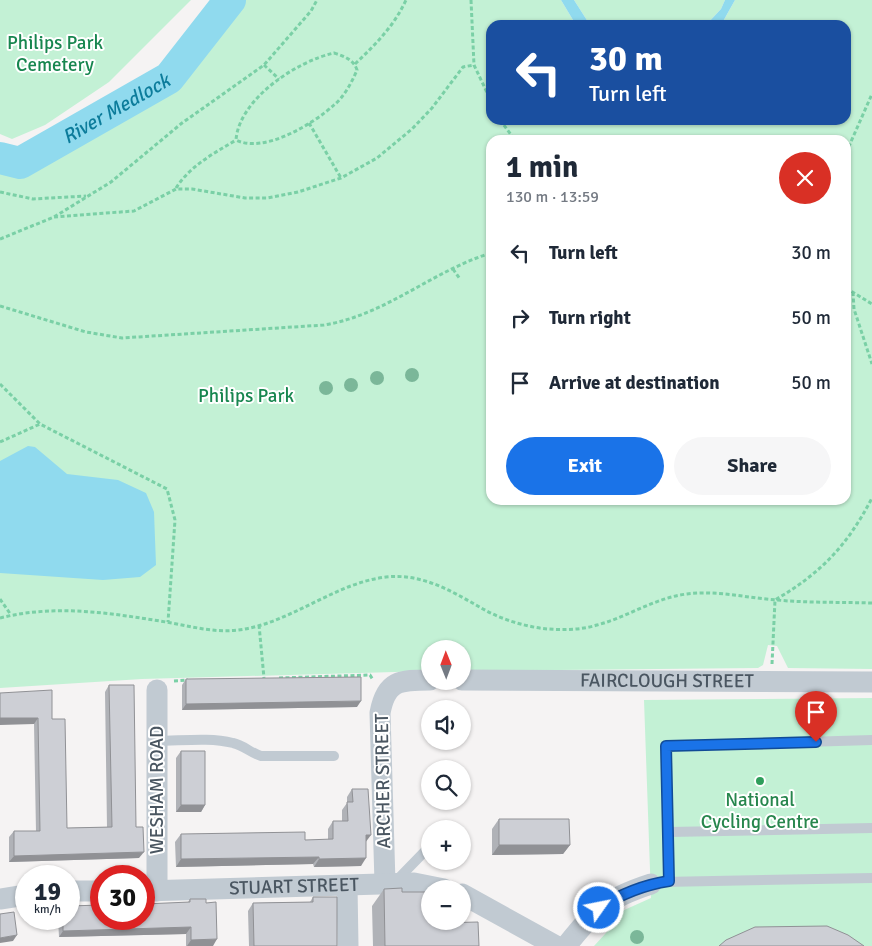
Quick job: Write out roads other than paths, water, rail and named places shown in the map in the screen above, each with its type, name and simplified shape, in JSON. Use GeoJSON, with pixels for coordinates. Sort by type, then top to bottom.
{"type":"FeatureCollection","features":[{"type":"Feature","properties":{"kind":"street","name":"ARCHER STREET"},"geometry":{"type":"LineString","coordinates":[[390,883],[380,712],[389,689],[409,680],[421,680]]}},
{"type":"Feature","properties":{"kind":"street","name":"FAIRCLOUGH STREET"},"geometry":{"type":"LineString","coordinates":[[471,680],[872,682]]}},
{"type":"Feature","properties":{"kind":"street","name":"WESHAM ROAD"},"geometry":{"type":"LineString","coordinates":[[152,865],[157,741],[156,690]]}},
{"type":"Feature","properties":{"kind":"street","name":"STUART STREET"},"geometry":{"type":"LineString","coordinates":[[155,891],[347,886],[390,883],[421,884]]}},
{"type":"Feature","properties":{"kind":"street"},"geometry":{"type":"LineString","coordinates":[[566,946],[589,917],[599,908],[621,894],[660,883]]}},
{"type":"Feature","properties":{"kind":"street"},"geometry":{"type":"LineString","coordinates":[[347,886],[348,946]]}},
{"type":"Feature","properties":{"kind":"street"},"geometry":{"type":"LineString","coordinates":[[0,899],[15,897]]}},
{"type":"Feature","properties":{"kind":"street"},"geometry":{"type":"LineString","coordinates":[[471,899],[556,946]]}},
{"type":"Feature","properties":{"kind":"lane"},"geometry":{"type":"LineString","coordinates":[[872,740],[666,746],[669,832],[660,883],[872,879]]}},
{"type":"Feature","properties":{"kind":"lane"},"geometry":{"type":"LineString","coordinates":[[157,741],[224,741],[239,745],[250,753],[262,756],[334,756]]}},
{"type":"Feature","properties":{"kind":"lane"},"geometry":{"type":"LineString","coordinates":[[669,832],[872,828]]}},
{"type":"Feature","properties":{"kind":"lane"},"geometry":{"type":"LineString","coordinates":[[390,883],[421,854]]}},
{"type":"Feature","properties":{"kind":"water"},"geometry":{"type":"Polygon","coordinates":[[[561,0],[574,0],[587,20],[573,20],[561,0]]]}},
{"type":"Feature","properties":{"kind":"water"},"geometry":{"type":"Polygon","coordinates":[[[725,0],[735,0],[724,20],[711,20],[721,9],[725,0]]]}},
{"type":"Feature","properties":{"kind":"water"},"geometry":{"type":"Polygon","coordinates":[[[28,446],[35,447],[67,474],[118,480],[146,493],[154,512],[156,565],[140,577],[103,580],[0,573],[0,461],[28,446]]]}},
{"type":"Feature","properties":{"kind":"waterway","name":"River Medlock"},"geometry":{"type":"LineString","coordinates":[[0,158],[20,163],[169,78],[230,0]]}},
{"type":"Feature","properties":{"kind":"place","name":"National Cycling Centre"},"geometry":{"type":"Point","coordinates":[760,781]}},
{"type":"Feature","properties":{"kind":"park label","name":"Philips Park Cemetery"},"geometry":{"type":"Point","coordinates":[55,54]}},
{"type":"Feature","properties":{"kind":"park label","name":"Philips Park"},"geometry":{"type":"Point","coordinates":[246,396]}}]}
